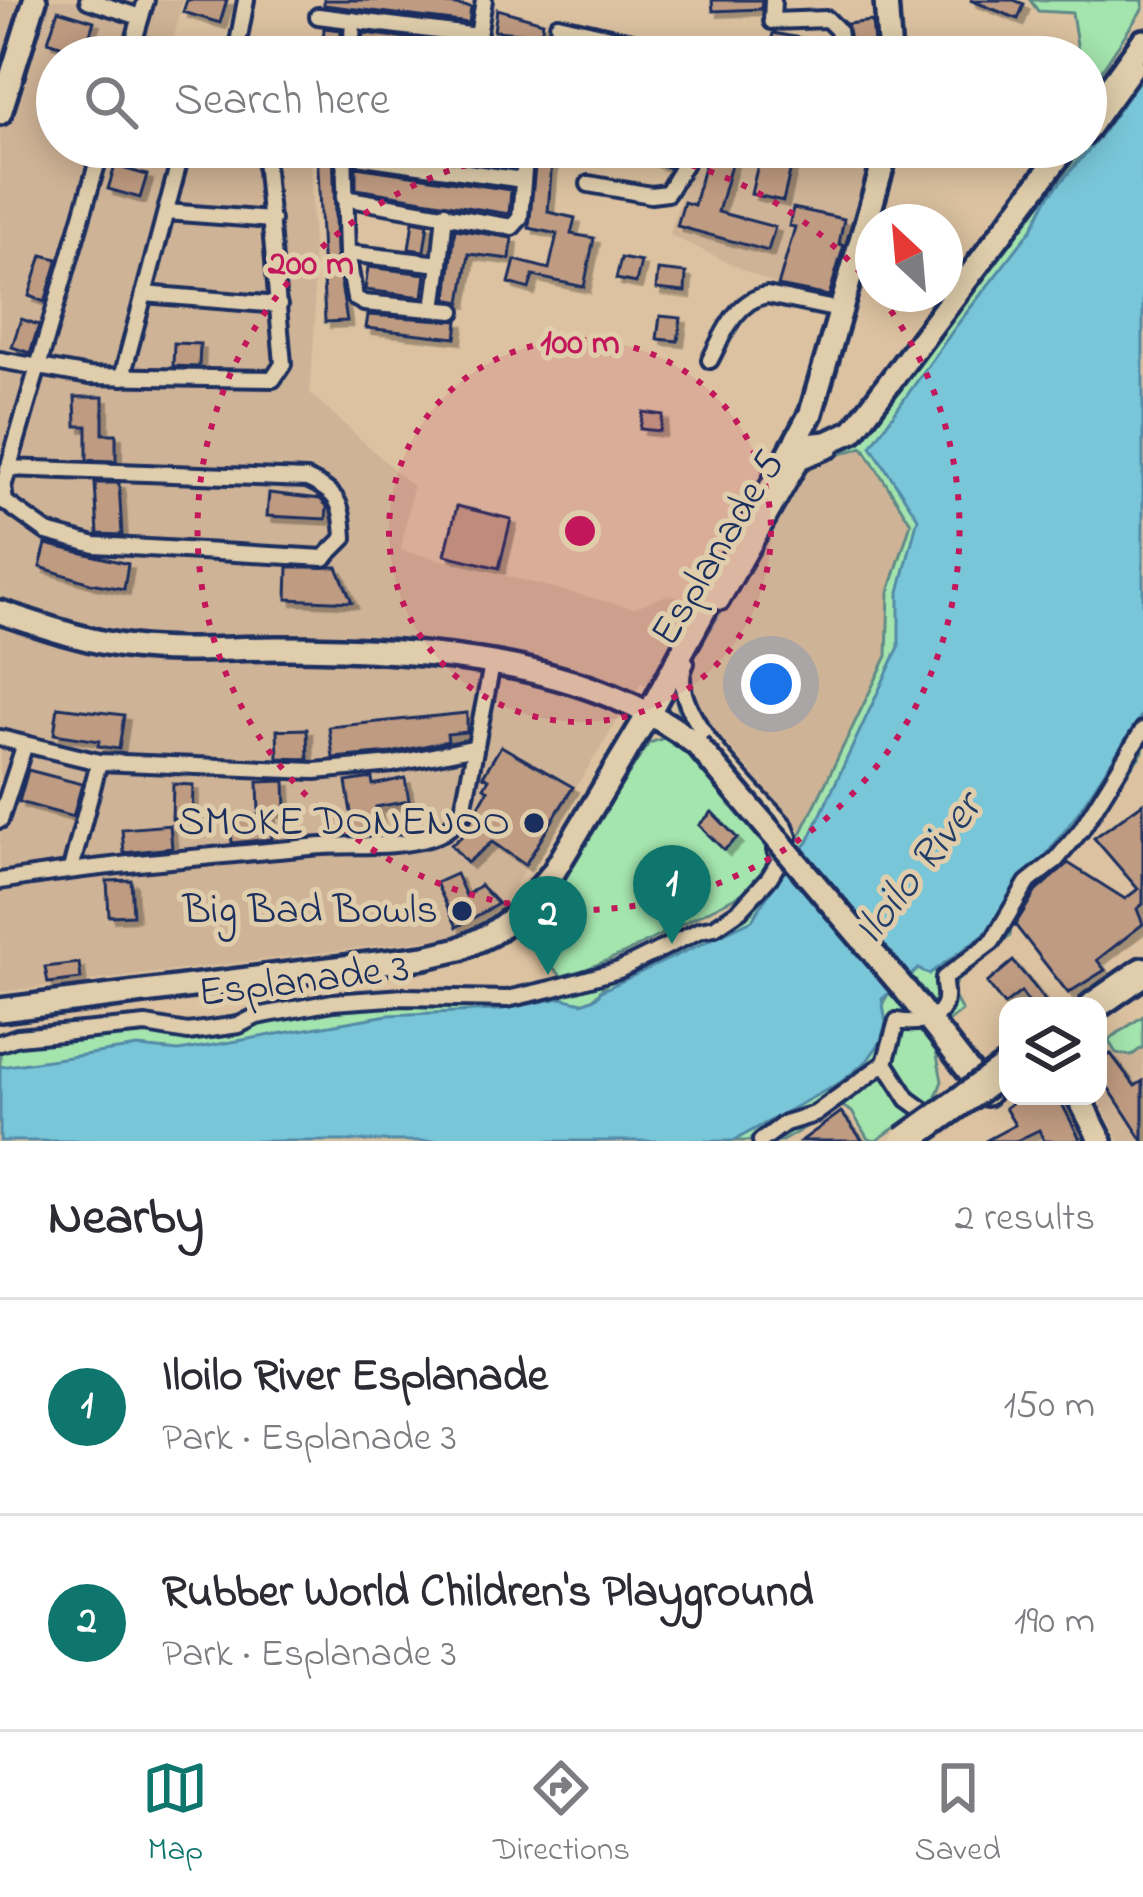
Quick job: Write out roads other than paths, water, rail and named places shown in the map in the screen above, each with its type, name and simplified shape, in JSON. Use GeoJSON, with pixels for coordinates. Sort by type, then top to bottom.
{"type":"FeatureCollection","features":[{"type":"Feature","properties":{"kind":"highway"},"geometry":{"type":"LineString","coordinates":[[1107,997],[1143,972]]}},
{"type":"Feature","properties":{"kind":"highway"},"geometry":{"type":"LineString","coordinates":[[905,1141],[999,1073]]}},
{"type":"Feature","properties":{"kind":"main road"},"geometry":{"type":"LineString","coordinates":[[0,113],[35,0]]}},
{"type":"Feature","properties":{"kind":"main road"},"geometry":{"type":"LineString","coordinates":[[886,0],[889,36]]}},
{"type":"Feature","properties":{"kind":"main road"},"geometry":{"type":"LineString","coordinates":[[1107,91],[1143,41]]}},
{"type":"Feature","properties":{"kind":"main road"},"geometry":{"type":"LineString","coordinates":[[0,1010],[460,949],[519,913],[553,873],[649,713],[795,446],[811,413],[844,311],[882,168]]}},
{"type":"Feature","properties":{"kind":"main road"},"geometry":{"type":"LineString","coordinates":[[795,446],[826,442],[853,431],[1050,168]]}},
{"type":"Feature","properties":{"kind":"main road"},"geometry":{"type":"LineString","coordinates":[[0,612],[91,640],[136,648],[374,648],[492,665],[585,686],[649,713],[698,745],[981,1086]]}},
{"type":"Feature","properties":{"kind":"main road"},"geometry":{"type":"LineString","coordinates":[[1090,997],[1143,960]]}},
{"type":"Feature","properties":{"kind":"main road"},"geometry":{"type":"LineString","coordinates":[[1107,1012],[1143,986]]}},
{"type":"Feature","properties":{"kind":"main road"},"geometry":{"type":"LineString","coordinates":[[924,1141],[999,1065]]}},
{"type":"Feature","properties":{"kind":"main road"},"geometry":{"type":"LineString","coordinates":[[886,1141],[926,1112],[999,1082]]}},
{"type":"Feature","properties":{"kind":"main road"},"geometry":{"type":"LineString","coordinates":[[1083,1105],[1101,1141]]}},
{"type":"Feature","properties":{"kind":"street"},"geometry":{"type":"LineString","coordinates":[[88,0],[140,17]]}},
{"type":"Feature","properties":{"kind":"street"},"geometry":{"type":"LineString","coordinates":[[135,36],[146,0]]}},
{"type":"Feature","properties":{"kind":"street"},"geometry":{"type":"LineString","coordinates":[[239,36],[246,0]]}},
{"type":"Feature","properties":{"kind":"street"},"geometry":{"type":"LineString","coordinates":[[318,16],[478,36],[484,0]]}},
{"type":"Feature","properties":{"kind":"street"},"geometry":{"type":"LineString","coordinates":[[773,0],[772,21],[827,19],[839,36]]}},
{"type":"Feature","properties":{"kind":"street"},"geometry":{"type":"LineString","coordinates":[[352,36],[353,20]]}},
{"type":"Feature","properties":{"kind":"street"},"geometry":{"type":"LineString","coordinates":[[558,25],[605,36]]}},
{"type":"Feature","properties":{"kind":"street"},"geometry":{"type":"LineString","coordinates":[[1107,108],[1143,57]]}},
{"type":"Feature","properties":{"kind":"street"},"geometry":{"type":"LineString","coordinates":[[8,468],[308,479],[326,488],[342,506],[344,538],[324,558],[95,545],[47,532],[5,502],[8,468],[96,168]]}},
{"type":"Feature","properties":{"kind":"street"},"geometry":{"type":"LineString","coordinates":[[122,377],[178,168]]}},
{"type":"Feature","properties":{"kind":"street"},"geometry":{"type":"LineString","coordinates":[[0,360],[37,369],[122,377],[273,379],[283,364],[266,168]]}},
{"type":"Feature","properties":{"kind":"street"},"geometry":{"type":"LineString","coordinates":[[344,168],[346,253],[355,298],[364,303],[454,310]]}},
{"type":"Feature","properties":{"kind":"street"},"geometry":{"type":"LineString","coordinates":[[449,168],[523,180]]}},
{"type":"Feature","properties":{"kind":"street"},"geometry":{"type":"LineString","coordinates":[[344,198],[512,227],[520,218],[524,168]]}},
{"type":"Feature","properties":{"kind":"street"},"geometry":{"type":"LineString","coordinates":[[589,184],[651,196],[667,193],[682,168]]}},
{"type":"Feature","properties":{"kind":"street","name":"Esplanade 5"},"geometry":{"type":"LineString","coordinates":[[775,850],[789,837],[785,826],[688,711],[681,670],[801,461],[860,438],[1062,168]]}},
{"type":"Feature","properties":{"kind":"street"},"geometry":{"type":"LineString","coordinates":[[166,212],[272,220]]}},
{"type":"Feature","properties":{"kind":"street"},"geometry":{"type":"LineString","coordinates":[[434,308],[445,213]]}},
{"type":"Feature","properties":{"kind":"street"},"geometry":{"type":"LineString","coordinates":[[346,253],[440,264]]}},
{"type":"Feature","properties":{"kind":"street"},"geometry":{"type":"LineString","coordinates":[[144,294],[279,305]]}},
{"type":"Feature","properties":{"kind":"street"},"geometry":{"type":"LineString","coordinates":[[710,360],[735,315],[755,297],[767,295],[844,311]]}},
{"type":"Feature","properties":{"kind":"street"},"geometry":{"type":"LineString","coordinates":[[0,881],[71,869],[423,840],[442,834],[463,810],[492,665]]}},
{"type":"Feature","properties":{"kind":"street"},"geometry":{"type":"LineString","coordinates":[[761,1141],[785,1123],[815,1114],[885,1064],[896,1021],[920,1023],[944,1004],[944,978],[992,941],[1028,883],[1077,836],[1143,730]]}},
{"type":"Feature","properties":{"kind":"street"},"geometry":{"type":"LineString","coordinates":[[0,738],[99,762],[315,771],[393,764],[472,748]]}},
{"type":"Feature","properties":{"kind":"street"},"geometry":{"type":"LineString","coordinates":[[0,820],[24,747]]}},
{"type":"Feature","properties":{"kind":"street"},"geometry":{"type":"LineString","coordinates":[[71,869],[99,762]]}},
{"type":"Feature","properties":{"kind":"street","name":"Esplanade 3"},"geometry":{"type":"LineString","coordinates":[[0,1043],[18,1037],[146,1025],[188,1032],[333,1002],[404,997],[508,999],[551,989],[619,970],[715,927],[740,910],[770,878],[780,860],[775,850]]}},
{"type":"Feature","properties":{"kind":"street"},"geometry":{"type":"LineString","coordinates":[[885,1064],[902,1093],[926,1112]]}},
{"type":"Feature","properties":{"kind":"water","name":"Iloilo River"},"geometry":{"type":"Polygon","coordinates":[[[1143,75],[1143,713],[1073,820],[984,935],[929,974],[918,969],[882,999],[886,1022],[881,1041],[867,1061],[841,1082],[733,1141],[0,1141],[0,1067],[138,1047],[179,1051],[388,1015],[498,1010],[561,998],[582,1003],[752,920],[808,842],[899,647],[899,592],[918,518],[871,446],[1032,229],[1048,197],[1073,168],[1107,168],[1107,126],[1143,75]]]}},
{"type":"Feature","properties":{"kind":"place","name":"SMOKE DONENOO"},"geometry":{"type":"Point","coordinates":[534,823]}},
{"type":"Feature","properties":{"kind":"place","name":"Big Bad Bowls"},"geometry":{"type":"Point","coordinates":[462,911]}},
{"type":"Feature","properties":{"kind":"place","name":"Iloilo River Esplanade"},"geometry":{"type":"Point","coordinates":[672,944]}},
{"type":"Feature","properties":{"kind":"place","name":"Rubber World Children's Playground"},"geometry":{"type":"Point","coordinates":[548,975]}}]}
